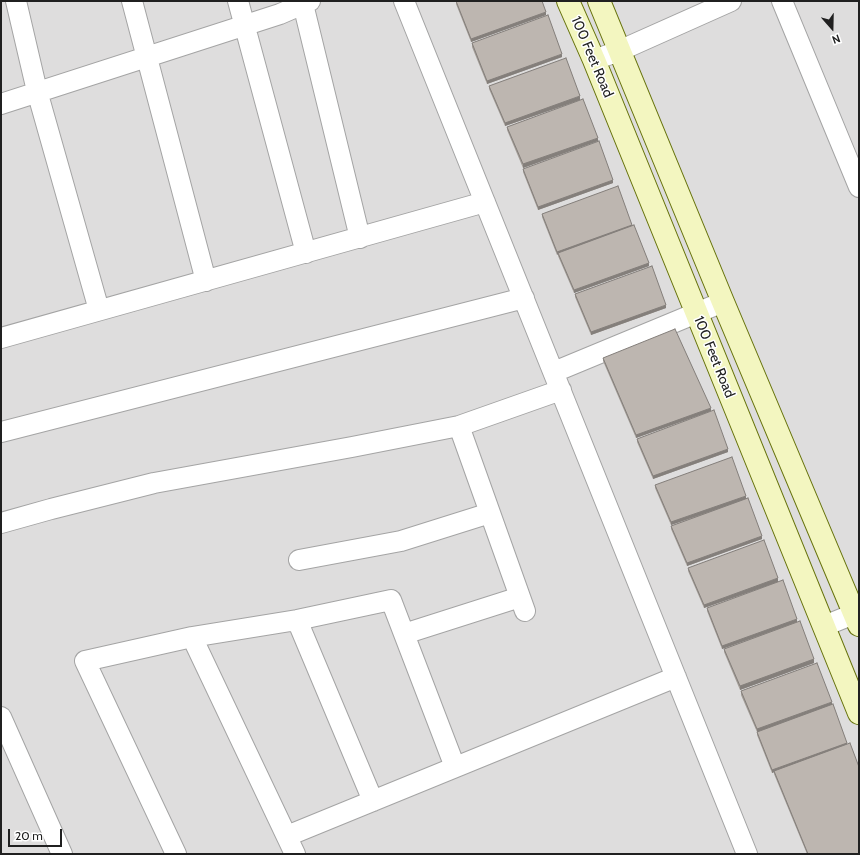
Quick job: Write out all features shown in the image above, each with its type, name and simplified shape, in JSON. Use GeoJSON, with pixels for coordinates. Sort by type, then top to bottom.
{"type":"FeatureCollection","features":[{"type":"Feature","properties":{"kind":"main road","name":"100 Feet Road"},"geometry":{"type":"LineString","coordinates":[[568,1],[594,60],[859,713]]}},
{"type":"Feature","properties":{"kind":"main road","name":"100 Feet Road"},"geometry":{"type":"LineString","coordinates":[[599,1],[723,302],[857,617]]}},
{"type":"Feature","properties":{"kind":"street"},"geometry":{"type":"LineString","coordinates":[[16,1],[37,91],[99,310]]}},
{"type":"Feature","properties":{"kind":"street"},"geometry":{"type":"LineString","coordinates":[[132,1],[206,280]]}},
{"type":"Feature","properties":{"kind":"street"},"geometry":{"type":"LineString","coordinates":[[238,1],[306,253]]}},
{"type":"Feature","properties":{"kind":"street"},"geometry":{"type":"LineString","coordinates":[[404,1],[747,854]]}},
{"type":"Feature","properties":{"kind":"street"},"geometry":{"type":"LineString","coordinates":[[594,60],[619,51],[730,1]]}},
{"type":"Feature","properties":{"kind":"street"},"geometry":{"type":"LineString","coordinates":[[782,1],[859,187]]}},
{"type":"Feature","properties":{"kind":"street"},"geometry":{"type":"LineString","coordinates":[[1,104],[37,91],[244,26],[280,14],[306,3],[360,238]]}},
{"type":"Feature","properties":{"kind":"street"},"geometry":{"type":"LineString","coordinates":[[1,338],[485,202]]}},
{"type":"Feature","properties":{"kind":"street"},"geometry":{"type":"LineString","coordinates":[[1,432],[524,298]]}},
{"type":"Feature","properties":{"kind":"street"},"geometry":{"type":"LineString","coordinates":[[554,372],[723,302]]}},
{"type":"Feature","properties":{"kind":"street"},"geometry":{"type":"LineString","coordinates":[[1,523],[154,482],[352,448],[459,426],[561,390]]}},
{"type":"Feature","properties":{"kind":"street"},"geometry":{"type":"LineString","coordinates":[[404,634],[523,604],[459,426]]}},
{"type":"Feature","properties":{"kind":"street"},"geometry":{"type":"LineString","coordinates":[[299,560],[401,541],[490,513]]}},
{"type":"Feature","properties":{"kind":"street"},"geometry":{"type":"LineString","coordinates":[[176,854],[85,661],[192,637],[297,620],[391,600],[455,767]]}},
{"type":"Feature","properties":{"kind":"street"},"geometry":{"type":"LineString","coordinates":[[824,626],[857,617]]}},
{"type":"Feature","properties":{"kind":"street"},"geometry":{"type":"LineString","coordinates":[[297,620],[373,801]]}},
{"type":"Feature","properties":{"kind":"street"},"geometry":{"type":"LineString","coordinates":[[192,637],[295,854]]}},
{"type":"Feature","properties":{"kind":"street"},"geometry":{"type":"LineString","coordinates":[[287,836],[676,676]]}},
{"type":"Feature","properties":{"kind":"street"},"geometry":{"type":"LineString","coordinates":[[1,717],[62,854]]}},
{"type":"Feature","properties":{"kind":"shaded area"},"geometry":{"type":"Polygon","coordinates":[[[1,1],[859,1],[859,854],[1,854],[1,1]]]}},
{"type":"Feature","properties":{"kind":"building"},"geometry":{"type":"Polygon","coordinates":[[[456,1],[542,1],[546,12],[471,39],[456,1]]]}},
{"type":"Feature","properties":{"kind":"building"},"geometry":{"type":"Polygon","coordinates":[[[548,15],[562,54],[487,81],[472,43],[548,15]]]}},
{"type":"Feature","properties":{"kind":"building"},"geometry":{"type":"Polygon","coordinates":[[[566,58],[580,96],[505,123],[489,86],[566,58]]]}},
{"type":"Feature","properties":{"kind":"building"},"geometry":{"type":"Polygon","coordinates":[[[583,99],[598,138],[523,164],[507,127],[583,99]]]}},
{"type":"Feature","properties":{"kind":"building"},"geometry":{"type":"Polygon","coordinates":[[[599,141],[613,180],[538,207],[523,169],[599,141]]]}},
{"type":"Feature","properties":{"kind":"building"},"geometry":{"type":"Polygon","coordinates":[[[618,186],[632,225],[557,252],[542,214],[618,186]]]}},
{"type":"Feature","properties":{"kind":"building"},"geometry":{"type":"Polygon","coordinates":[[[634,225],[649,263],[574,290],[558,253],[634,225]]]}},
{"type":"Feature","properties":{"kind":"building"},"geometry":{"type":"Polygon","coordinates":[[[652,266],[666,305],[591,332],[575,294],[652,266]]]}},
{"type":"Feature","properties":{"kind":"building"},"geometry":{"type":"Polygon","coordinates":[[[675,329],[711,408],[636,435],[603,358],[675,329]]]}},
{"type":"Feature","properties":{"kind":"building"},"geometry":{"type":"Polygon","coordinates":[[[714,410],[728,449],[653,476],[637,439],[714,410]]]}},
{"type":"Feature","properties":{"kind":"building"},"geometry":{"type":"Polygon","coordinates":[[[732,457],[746,496],[671,522],[655,485],[732,457]]]}},
{"type":"Feature","properties":{"kind":"building"},"geometry":{"type":"Polygon","coordinates":[[[748,498],[762,536],[687,563],[671,526],[748,498]]]}},
{"type":"Feature","properties":{"kind":"building"},"geometry":{"type":"Polygon","coordinates":[[[764,540],[778,578],[704,605],[688,568],[764,540]]]}},
{"type":"Feature","properties":{"kind":"building"},"geometry":{"type":"Polygon","coordinates":[[[783,580],[797,619],[722,646],[707,608],[783,580]]]}},
{"type":"Feature","properties":{"kind":"building"},"geometry":{"type":"Polygon","coordinates":[[[800,621],[814,659],[740,686],[724,649],[800,621]]]}},
{"type":"Feature","properties":{"kind":"building"},"geometry":{"type":"Polygon","coordinates":[[[817,663],[832,702],[757,729],[741,691],[817,663]]]}},
{"type":"Feature","properties":{"kind":"building"},"geometry":{"type":"Polygon","coordinates":[[[833,704],[847,743],[772,770],[757,732],[833,704]]]}},
{"type":"Feature","properties":{"kind":"building"},"geometry":{"type":"Polygon","coordinates":[[[850,743],[859,767],[859,854],[808,854],[774,771],[850,743]]]}}]}
